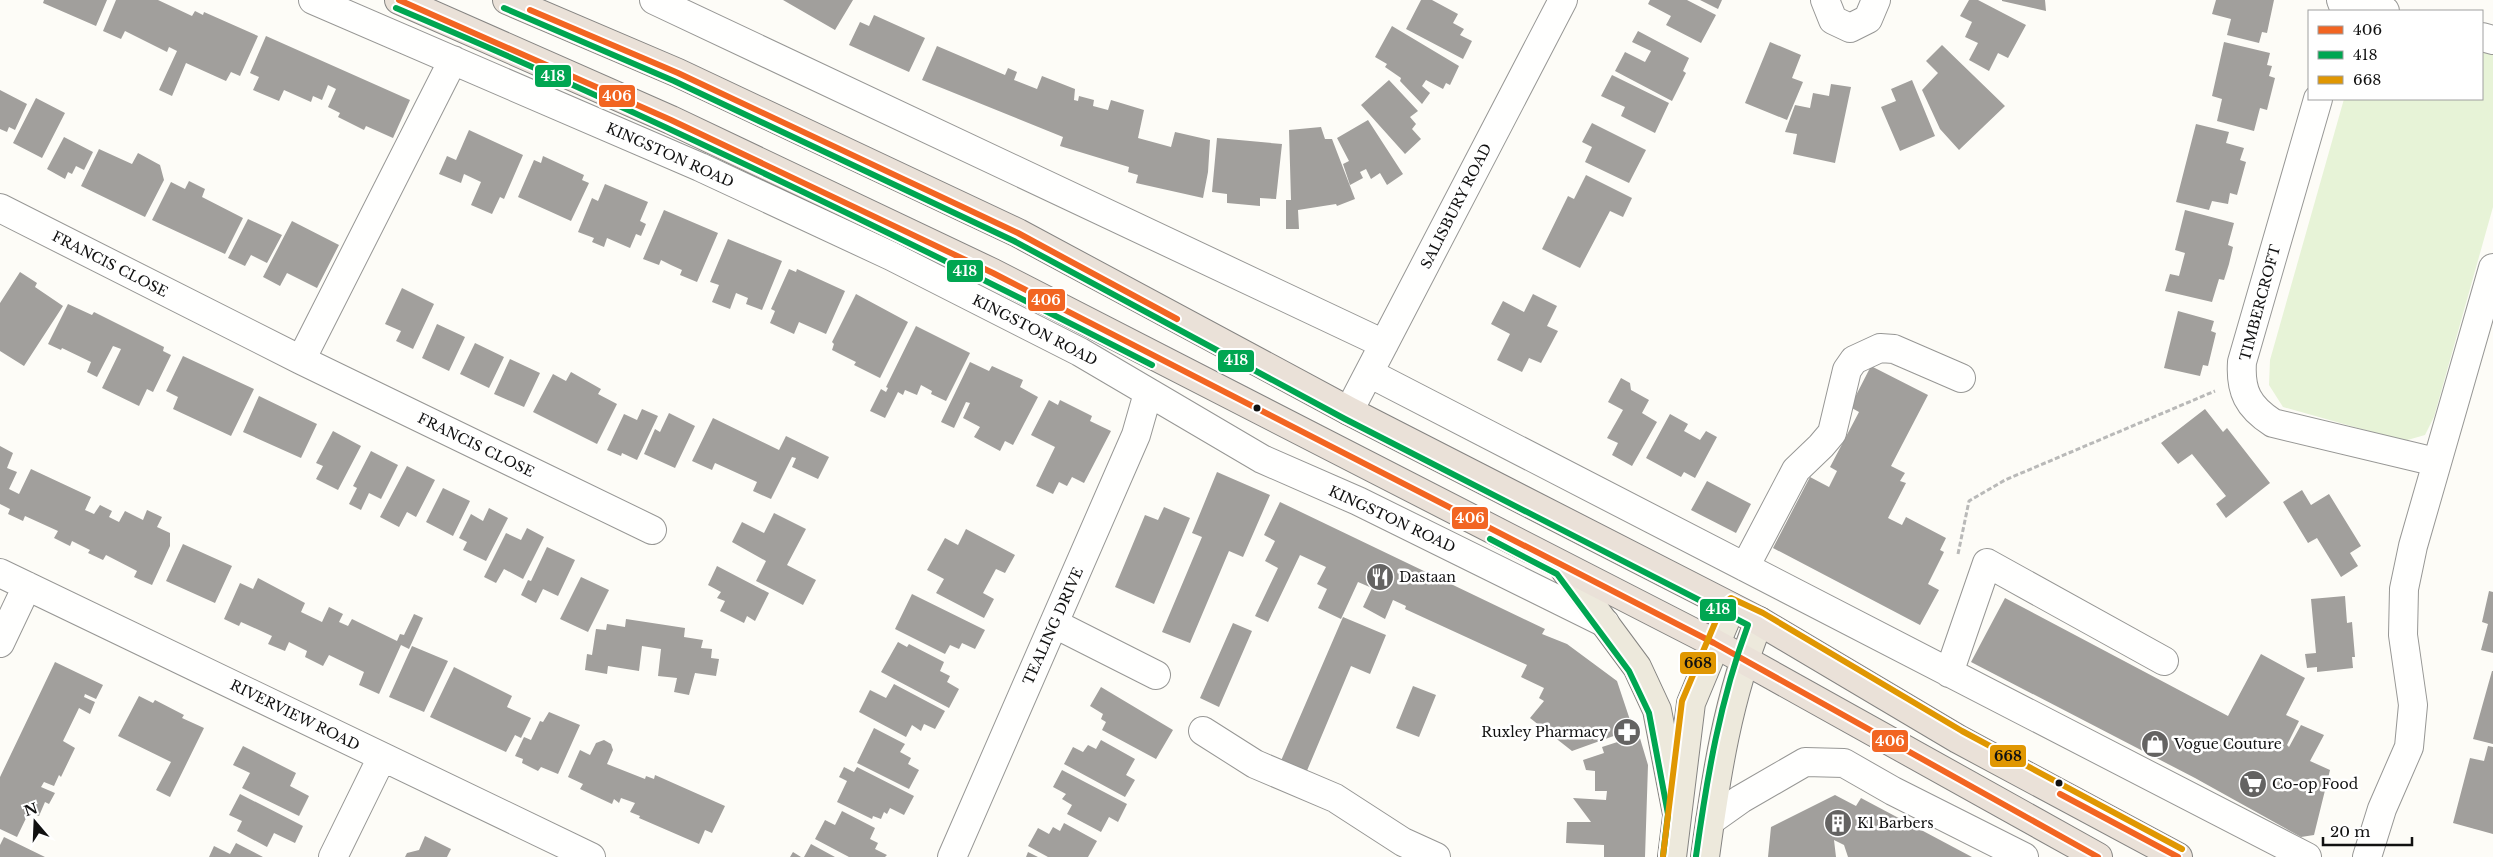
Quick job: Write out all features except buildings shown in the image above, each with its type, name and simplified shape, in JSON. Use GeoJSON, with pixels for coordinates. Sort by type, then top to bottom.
{"type":"FeatureCollection","features":[{"type":"Feature","properties":{"kind":"highway"},"geometry":{"type":"LineString","coordinates":[[399,0],[671,120],[975,264],[1714,643],[2098,857]]}},
{"type":"Feature","properties":{"kind":"highway"},"geometry":{"type":"LineString","coordinates":[[507,0],[678,73],[1018,233],[1349,411],[1759,621],[1958,739],[2178,857]]}},
{"type":"Feature","properties":{"kind":"main road"},"geometry":{"type":"LineString","coordinates":[[1563,567],[1637,667],[1658,710],[1677,814]]}},
{"type":"Feature","properties":{"kind":"main road"},"geometry":{"type":"LineString","coordinates":[[1672,857],[1691,702],[1714,643],[1731,607]]}},
{"type":"Feature","properties":{"kind":"main road"},"geometry":{"type":"LineString","coordinates":[[1706,857],[1724,733],[1743,660],[1759,621]]}},
{"type":"Feature","properties":{"kind":"street","name":"KINGSTON ROAD"},"geometry":{"type":"LineString","coordinates":[[313,0],[700,167],[891,256],[1080,352],[1262,459],[1366,505],[1605,623]]}},
{"type":"Feature","properties":{"kind":"street"},"geometry":{"type":"LineString","coordinates":[[654,0],[1384,344]]}},
{"type":"Feature","properties":{"kind":"street","name":"SALISBURY ROAD"},"geometry":{"type":"LineString","coordinates":[[1349,411],[1563,0]]}},
{"type":"Feature","properties":{"kind":"street"},"geometry":{"type":"LineString","coordinates":[[1824,0],[1833,20],[1850,28],[1868,19],[1876,0]]}},
{"type":"Feature","properties":{"kind":"street"},"geometry":{"type":"LineString","coordinates":[[2342,6],[2366,6],[2381,10]]}},
{"type":"Feature","properties":{"kind":"street"},"geometry":{"type":"LineString","coordinates":[[301,360],[453,60]]}},
{"type":"Feature","properties":{"kind":"street","name":"TIMBERCROFT"},"geometry":{"type":"LineString","coordinates":[[2318,100],[2242,362],[2241,379],[2256,412],[2273,423],[2436,462]]}},
{"type":"Feature","properties":{"kind":"street","name":"FRANCIS CLOSE"},"geometry":{"type":"LineString","coordinates":[[0,208],[301,360],[652,530]]}},
{"type":"Feature","properties":{"kind":"street"},"geometry":{"type":"LineString","coordinates":[[2367,857],[2382,809],[2409,748],[2413,705],[2403,635],[2404,589],[2413,546],[2493,268]]}},
{"type":"Feature","properties":{"kind":"street"},"geometry":{"type":"LineString","coordinates":[[1746,567],[1796,470],[1832,433],[1847,370],[1854,360],[1880,348],[1894,349],[1961,378]]}},
{"type":"Feature","properties":{"kind":"street"},"geometry":{"type":"LineString","coordinates":[[1369,374],[2306,857]]}},
{"type":"Feature","properties":{"kind":"street","name":"TEALING DRIVE"},"geometry":{"type":"LineString","coordinates":[[952,857],[1136,435],[1143,416],[1148,393]]}},
{"type":"Feature","properties":{"kind":"street"},"geometry":{"type":"LineString","coordinates":[[1949,673],[1987,563],[2164,661]]}},
{"type":"Feature","properties":{"kind":"street","name":"RIVERVIEW ROAD"},"geometry":{"type":"LineString","coordinates":[[0,573],[591,857]]}},
{"type":"Feature","properties":{"kind":"street"},"geometry":{"type":"LineString","coordinates":[[0,643],[27,586]]}},
{"type":"Feature","properties":{"kind":"street"},"geometry":{"type":"LineString","coordinates":[[1054,624],[1156,675]]}},
{"type":"Feature","properties":{"kind":"street"},"geometry":{"type":"LineString","coordinates":[[1203,731],[1255,764],[1335,798],[1403,842],[1436,857]]}},
{"type":"Feature","properties":{"kind":"street"},"geometry":{"type":"LineString","coordinates":[[333,857],[382,757]]}},
{"type":"Feature","properties":{"kind":"street"},"geometry":{"type":"LineString","coordinates":[[1710,821],[1741,799],[1806,762],[1844,763],[1893,791],[2024,857]]}},
{"type":"Feature","properties":{"kind":"path"},"geometry":{"type":"LineString","coordinates":[[1957,559],[1969,501],[2005,480],[2241,379]]}},
{"type":"Feature","properties":{"kind":"green space"},"geometry":{"type":"Polygon","coordinates":[[[2483,45],[2493,48],[2493,207],[2434,417],[2425,435],[2404,441],[2283,407],[2269,385],[2270,360],[2344,100],[2483,100],[2483,45]]]}},
{"type":"Feature","properties":{"kind":"transit line","name":"406"},"geometry":{"type":"LineString","coordinates":[[399,0],[671,120],[993,273],[1714,643],[2098,857]]}},
{"type":"Feature","properties":{"kind":"transit line","name":"418"},"geometry":{"type":"LineString","coordinates":[[396,8],[588,91],[777,179],[1152,365]]}},
{"type":"Feature","properties":{"kind":"transit line","name":"418"},"geometry":{"type":"LineString","coordinates":[[504,8],[674,81],[1014,241],[1345,419],[1748,625],[1722,710],[1696,856]]}},
{"type":"Feature","properties":{"kind":"transit line","name":"406"},"geometry":{"type":"LineString","coordinates":[[530,10],[678,73],[1018,233],[1177,319]]}},
{"type":"Feature","properties":{"kind":"transit line","name":"418"},"geometry":{"type":"LineString","coordinates":[[1490,539],[1557,574],[1629,671],[1649,713],[1668,814],[1663,856]]}},
{"type":"Feature","properties":{"kind":"transit line","name":"668"},"geometry":{"type":"LineString","coordinates":[[1663,856],[1682,701],[1723,604],[1731,598],[1763,613],[1962,731],[2182,849]]}},
{"type":"Feature","properties":{"kind":"transit line","name":"406"},"geometry":{"type":"LineString","coordinates":[[2060,794],[2178,857]]}},
{"type":"Feature","properties":{"kind":"place","name":"Dastaan"},"geometry":{"type":"Point","coordinates":[1380,577]}},
{"type":"Feature","properties":{"kind":"place","name":"Ruxley Pharmacy"},"geometry":{"type":"Point","coordinates":[1627,732]}},
{"type":"Feature","properties":{"kind":"place","name":"Vogue Couture"},"geometry":{"type":"Point","coordinates":[2155,744]}},
{"type":"Feature","properties":{"kind":"place","name":"Co-op Food"},"geometry":{"type":"Point","coordinates":[2253,784]}},
{"type":"Feature","properties":{"kind":"place","name":"K1 Barbers"},"geometry":{"type":"Point","coordinates":[1838,823]}}]}
